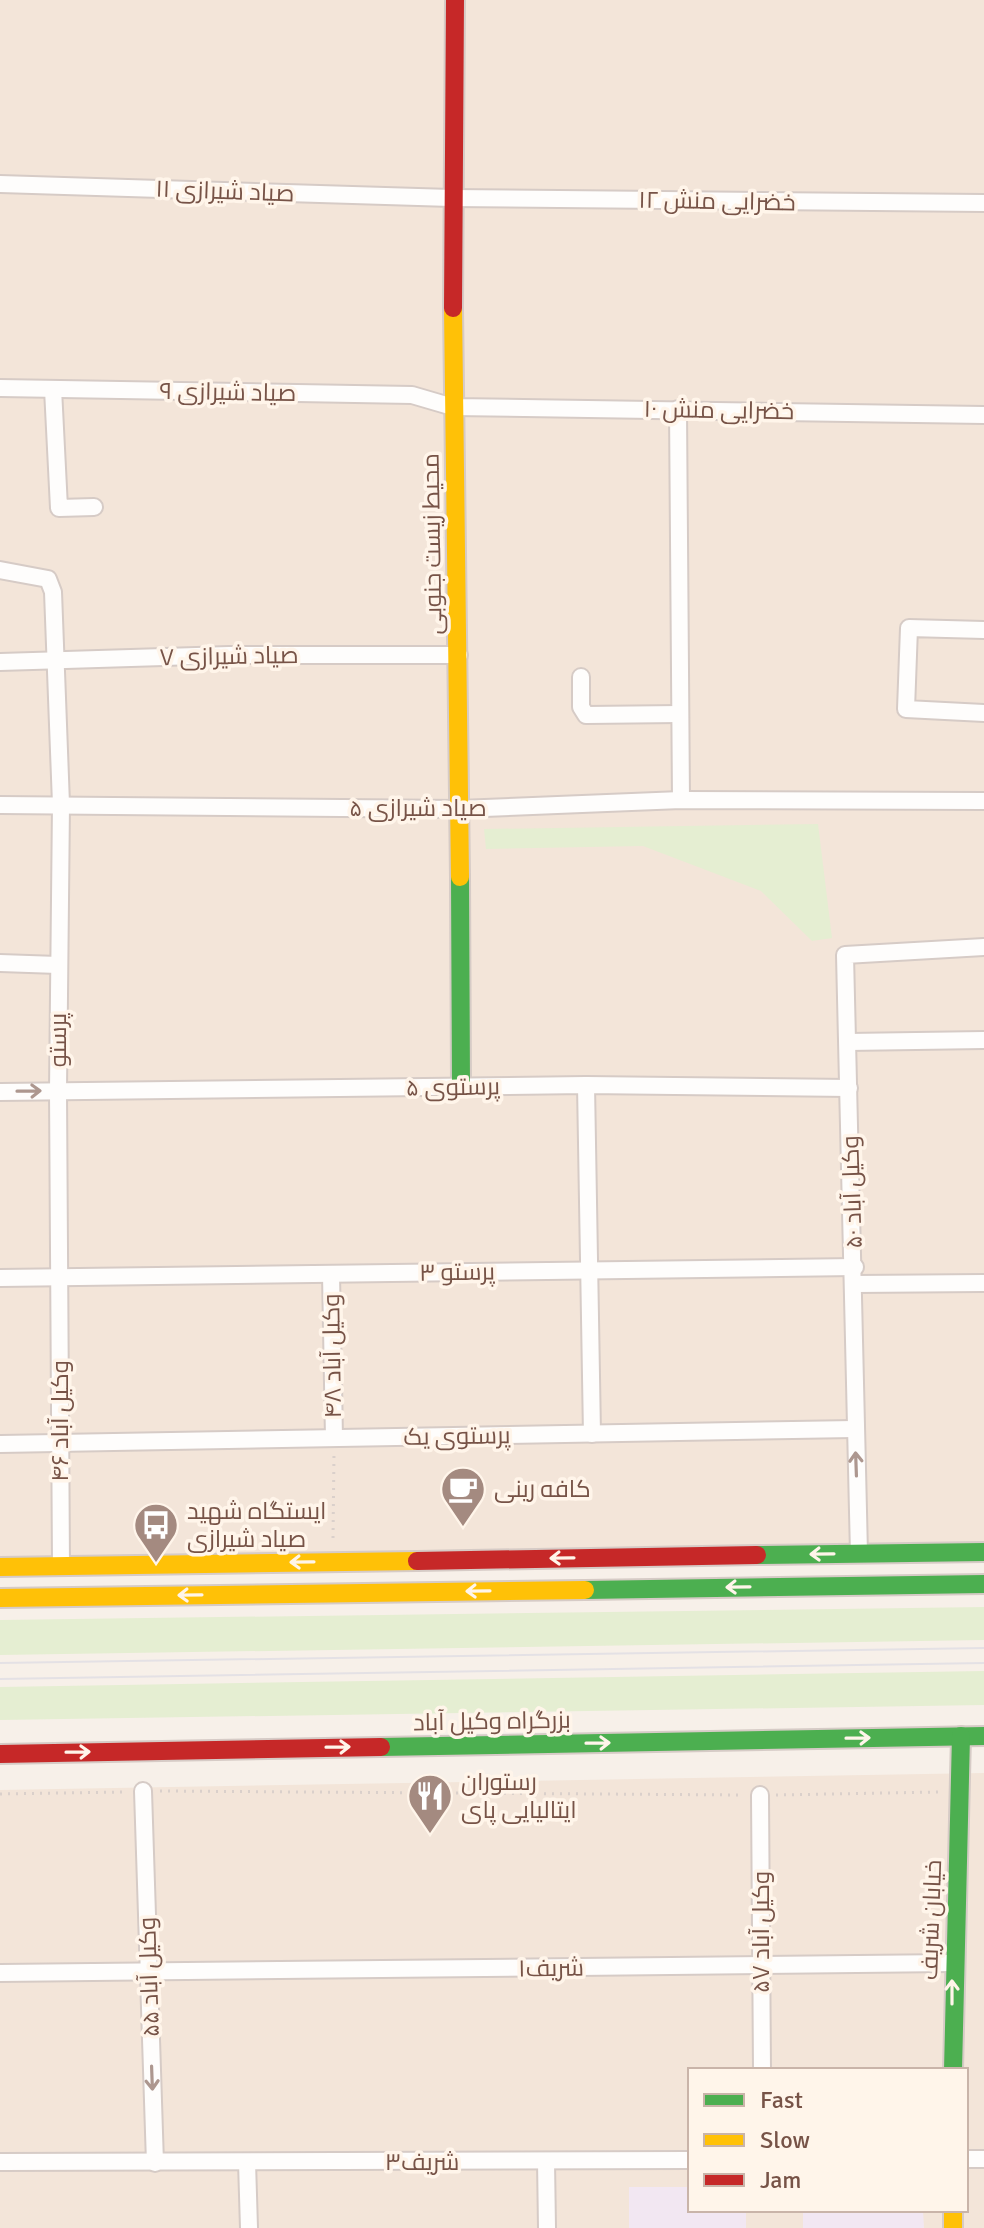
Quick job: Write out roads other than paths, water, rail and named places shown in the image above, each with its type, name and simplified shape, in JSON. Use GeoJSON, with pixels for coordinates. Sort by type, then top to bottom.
{"type":"FeatureCollection","features":[{"type":"Feature","properties":{"kind":"main road","name":"محیط زیست جنوبی"},"geometry":{"type":"LineString","coordinates":[[455,0],[451,198],[455,239],[453,407],[459,655],[461,1087]]}},
{"type":"Feature","properties":{"kind":"main road"},"geometry":{"type":"LineString","coordinates":[[0,1567],[984,1552]]}},
{"type":"Feature","properties":{"kind":"main road"},"geometry":{"type":"LineString","coordinates":[[914,1553],[978,1584]]}},
{"type":"Feature","properties":{"kind":"main road"},"geometry":{"type":"LineString","coordinates":[[0,1598],[978,1584]]}},
{"type":"Feature","properties":{"kind":"main road","name":"خیابان شریف"},"geometry":{"type":"LineString","coordinates":[[953,2068],[952,1963],[961,1736]]}},
{"type":"Feature","properties":{"kind":"main road","name":"بزرگراه وکیل آباد"},"geometry":{"type":"LineString","coordinates":[[0,1754],[984,1736]]}},
{"type":"Feature","properties":{"kind":"street","name":"صیاد شیرازی ۱۱"},"geometry":{"type":"LineString","coordinates":[[0,184],[451,198]]}},
{"type":"Feature","properties":{"kind":"street","name":"خضرایی منش ۱۲"},"geometry":{"type":"LineString","coordinates":[[451,198],[984,203]]}},
{"type":"Feature","properties":{"kind":"street","name":"صیاد شیرازی ۹"},"geometry":{"type":"LineString","coordinates":[[0,388],[412,395],[453,407]]}},
{"type":"Feature","properties":{"kind":"street"},"geometry":{"type":"LineString","coordinates":[[53,389],[59,508],[94,507]]}},
{"type":"Feature","properties":{"kind":"street","name":"خضرایی منش ۱۰"},"geometry":{"type":"LineString","coordinates":[[453,407],[984,415]]}},
{"type":"Feature","properties":{"kind":"street"},"geometry":{"type":"LineString","coordinates":[[678,409],[681,800]]}},
{"type":"Feature","properties":{"kind":"street","name":"پرستو"},"geometry":{"type":"LineString","coordinates":[[0,570],[48,579],[53,592],[61,804],[59,1276]]}},
{"type":"Feature","properties":{"kind":"street"},"geometry":{"type":"LineString","coordinates":[[984,630],[909,628],[906,709],[984,713]]}},
{"type":"Feature","properties":{"kind":"street","name":"صیاد شیرازی ۷"},"geometry":{"type":"LineString","coordinates":[[0,662],[54,663],[229,655],[459,655]]}},
{"type":"Feature","properties":{"kind":"street"},"geometry":{"type":"LineString","coordinates":[[581,677],[581,707],[586,715],[680,714]]}},
{"type":"Feature","properties":{"kind":"street","name":"صیاد شیرازی ۵"},"geometry":{"type":"LineString","coordinates":[[0,805],[459,809],[681,800],[836,798],[984,801]]}},
{"type":"Feature","properties":{"kind":"street","name":"۵۰ وکیل آباد"},"geometry":{"type":"LineString","coordinates":[[859,1554],[854,1429],[855,1276],[845,955],[984,947]]}},
{"type":"Feature","properties":{"kind":"street"},"geometry":{"type":"LineString","coordinates":[[0,963],[58,965]]}},
{"type":"Feature","properties":{"kind":"street"},"geometry":{"type":"LineString","coordinates":[[848,1042],[984,1040]]}},
{"type":"Feature","properties":{"kind":"street"},"geometry":{"type":"LineString","coordinates":[[586,1085],[592,1434]]}},
{"type":"Feature","properties":{"kind":"street","name":"پرستوی ۵"},"geometry":{"type":"LineString","coordinates":[[0,1092],[586,1085],[849,1088]]}},
{"type":"Feature","properties":{"kind":"street","name":"پرستو ۳"},"geometry":{"type":"LineString","coordinates":[[0,1278],[589,1270],[855,1276],[984,1283]]}},
{"type":"Feature","properties":{"kind":"street","name":"۴۸ وکیل آباد"},"geometry":{"type":"LineString","coordinates":[[331,1274],[334,1438]]}},
{"type":"Feature","properties":{"kind":"street","name":"۴۶ وکیل آباد"},"geometry":{"type":"LineString","coordinates":[[59,1276],[61,1566]]}},
{"type":"Feature","properties":{"kind":"street","name":"پرستوی یک"},"geometry":{"type":"LineString","coordinates":[[0,1444],[854,1429]]}},
{"type":"Feature","properties":{"kind":"street","name":"۵۵ وکیل آباد"},"geometry":{"type":"LineString","coordinates":[[143,1791],[155,2163]]}},
{"type":"Feature","properties":{"kind":"street","name":"۵۷ وکیل آباد"},"geometry":{"type":"LineString","coordinates":[[760,1795],[762,2068]]}},
{"type":"Feature","properties":{"kind":"street","name":"شریف١"},"geometry":{"type":"LineString","coordinates":[[0,1973],[952,1963]]}},
{"type":"Feature","properties":{"kind":"street","name":"شریف٣"},"geometry":{"type":"LineString","coordinates":[[0,2162],[688,2160]]}},
{"type":"Feature","properties":{"kind":"street"},"geometry":{"type":"LineString","coordinates":[[546,2161],[547,2228]]}},
{"type":"Feature","properties":{"kind":"street"},"geometry":{"type":"LineString","coordinates":[[247,2162],[249,2228]]}},
{"type":"Feature","properties":{"kind":"tram line"},"geometry":{"type":"LineString","coordinates":[[0,1663],[984,1648]]}},
{"type":"Feature","properties":{"kind":"tram line"},"geometry":{"type":"LineString","coordinates":[[0,1679],[984,1663]]}},
{"type":"Feature","properties":{"kind":"place","name":"کافه رینی"},"geometry":{"type":"Point","coordinates":[463,1528]}},
{"type":"Feature","properties":{"kind":"place","name":"ایستگاه شهید صیاد شیرازی"},"geometry":{"type":"Point","coordinates":[156,1564]}},
{"type":"Feature","properties":{"kind":"place","name":"رستوران ایتالیایی پای"},"geometry":{"type":"Point","coordinates":[430,1835]}}]}
